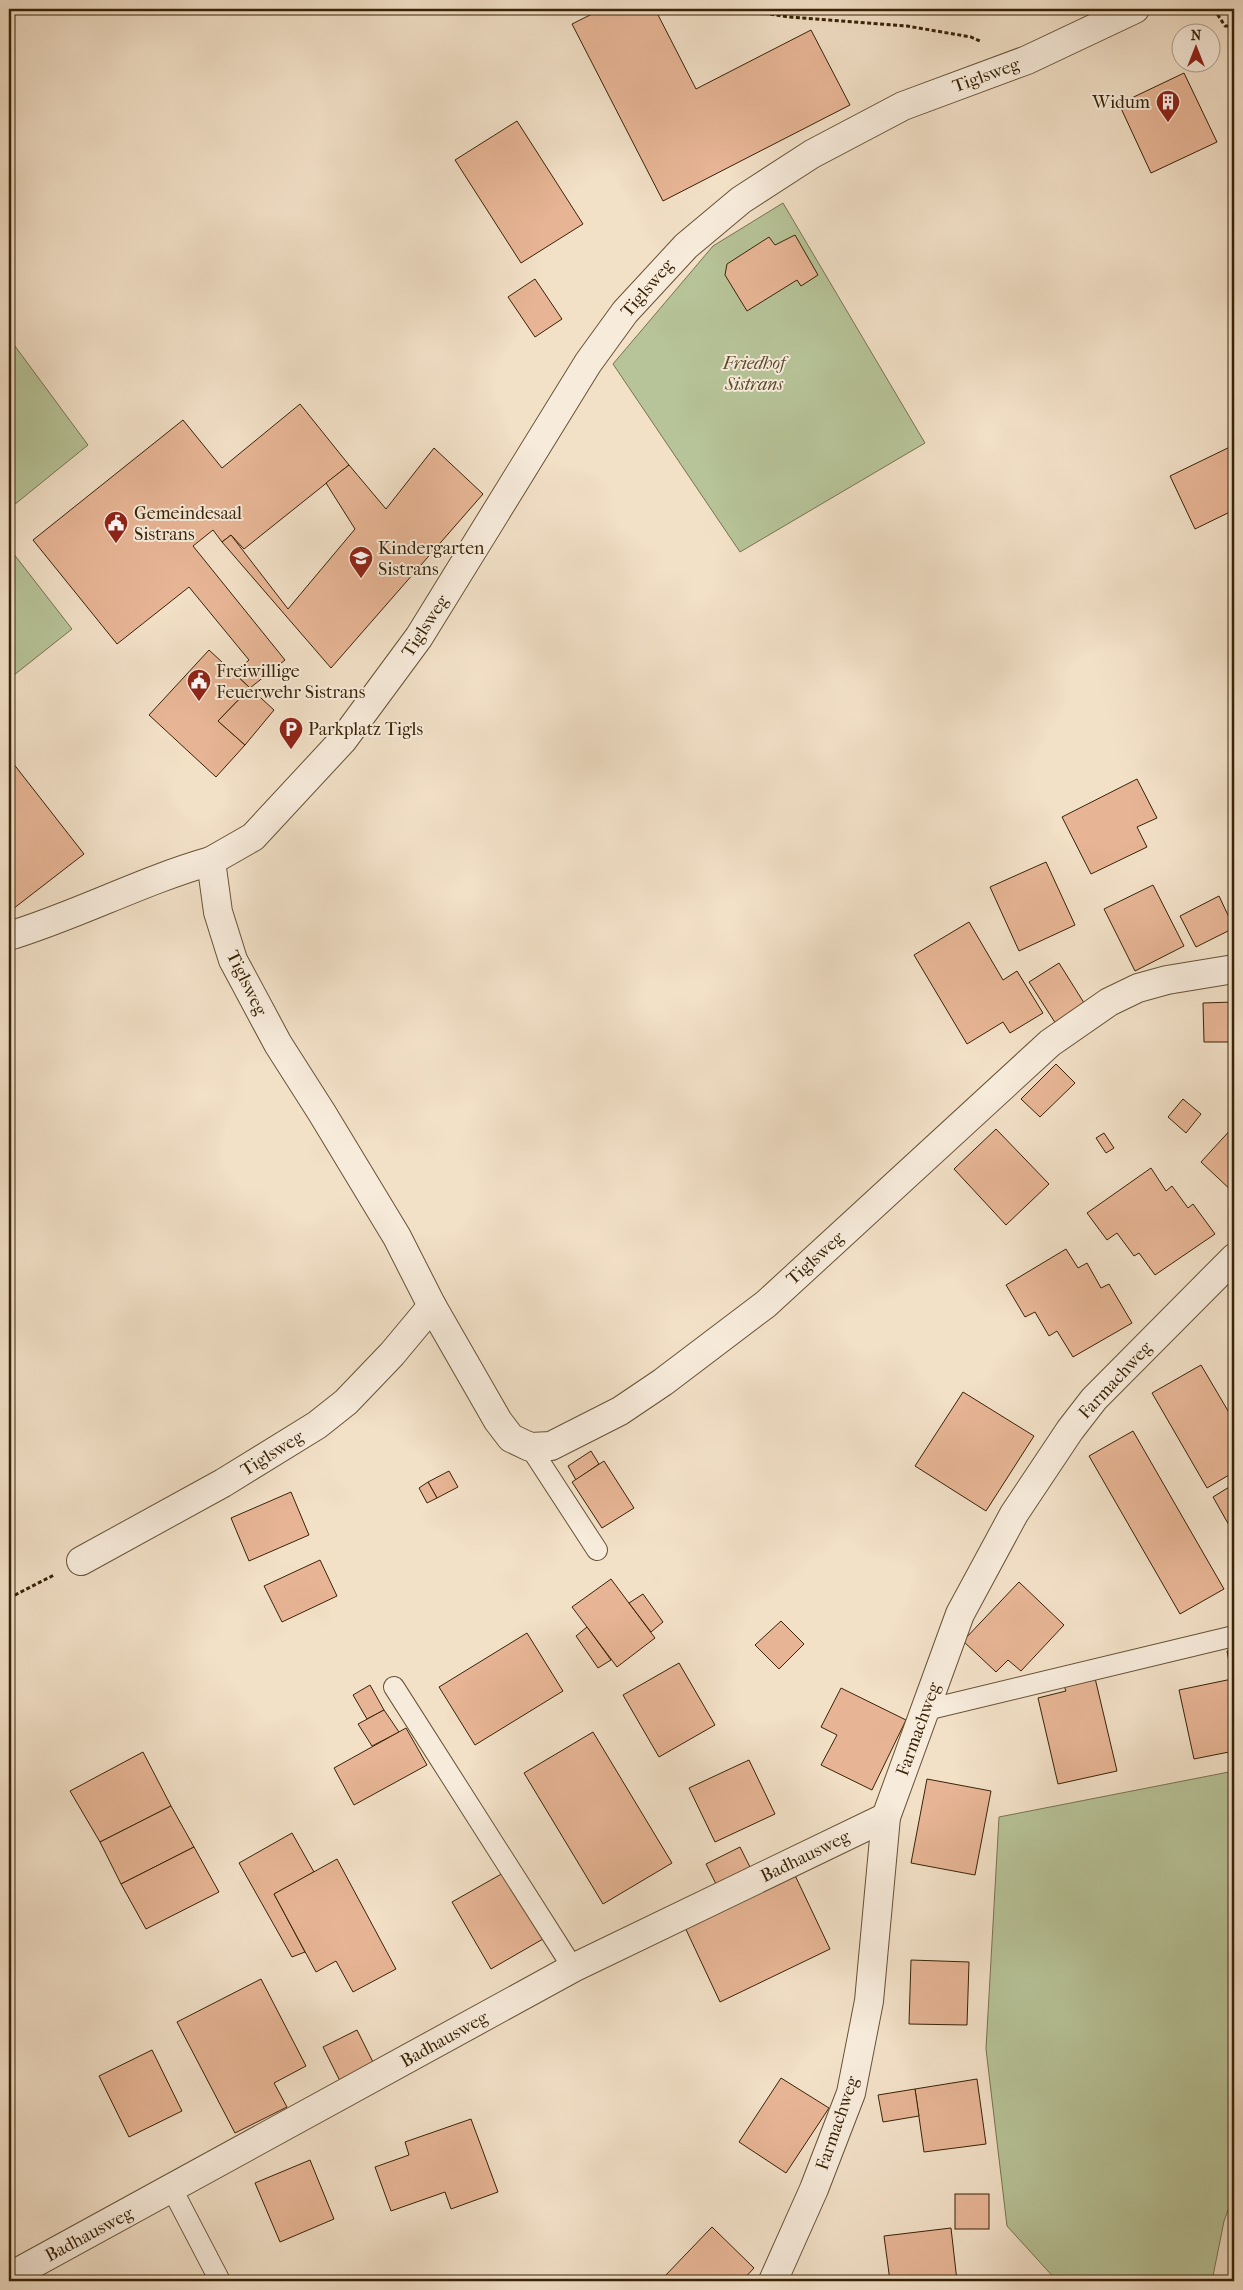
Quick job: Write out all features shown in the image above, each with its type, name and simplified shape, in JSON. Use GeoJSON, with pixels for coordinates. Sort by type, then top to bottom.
{"type":"FeatureCollection","features":[{"type":"Feature","properties":{"kind":"street","name":"Tiglsweg"},"geometry":{"type":"LineString","coordinates":[[1135,9],[1027,60],[903,106],[812,154],[741,200],[673,258],[625,312],[588,363],[419,637],[343,740],[253,837],[211,861],[218,912],[233,960],[278,1044],[397,1237],[432,1306],[498,1421],[511,1438],[530,1447],[551,1446],[620,1411],[663,1382],[766,1304],[1050,1043],[1109,1002],[1138,988],[1167,980],[1234,969]]}},
{"type":"Feature","properties":{"kind":"street"},"geometry":{"type":"LineString","coordinates":[[9,936],[37,927],[171,872],[211,861]]}},
{"type":"Feature","properties":{"kind":"street","name":"Farmachweg"},"geometry":{"type":"LineString","coordinates":[[773,2281],[814,2189],[851,2093],[869,2001],[886,1817],[926,1710],[947,1646],[975,1584],[1014,1514],[1070,1430],[1094,1399],[1234,1258]]}},
{"type":"Feature","properties":{"kind":"street","name":"Tiglsweg"},"geometry":{"type":"LineString","coordinates":[[81,1561],[223,1483],[317,1425],[346,1402],[392,1354],[432,1306]]}},
{"type":"Feature","properties":{"kind":"street","name":"Badhausweg"},"geometry":{"type":"LineString","coordinates":[[9,2277],[573,1968],[886,1817]]}},
{"type":"Feature","properties":{"kind":"lane"},"geometry":{"type":"LineString","coordinates":[[530,1447],[597,1550]]}},
{"type":"Feature","properties":{"kind":"lane"},"geometry":{"type":"LineString","coordinates":[[926,1710],[1234,1636]]}},
{"type":"Feature","properties":{"kind":"lane"},"geometry":{"type":"LineString","coordinates":[[394,1687],[573,1968]]}},
{"type":"Feature","properties":{"kind":"lane"},"geometry":{"type":"LineString","coordinates":[[172,2189],[220,2281]]}},
{"type":"Feature","properties":{"kind":"path"},"geometry":{"type":"LineString","coordinates":[[738,9],[789,17],[907,26],[944,32],[972,37],[1027,60]]}},
{"type":"Feature","properties":{"kind":"path"},"geometry":{"type":"LineString","coordinates":[[1214,9],[1225,26],[1234,26]]}},
{"type":"Feature","properties":{"kind":"path"},"geometry":{"type":"LineString","coordinates":[[9,1598],[81,1561]]}},
{"type":"Feature","properties":{"kind":"green space","name":"Friedhof Sistrans"},"geometry":{"type":"Polygon","coordinates":[[[783,203],[925,443],[740,552],[613,364],[713,246],[783,203]]]}},
{"type":"Feature","properties":{"kind":"green space"},"geometry":{"type":"Polygon","coordinates":[[[9,338],[88,445],[9,509],[9,338]]]}},
{"type":"Feature","properties":{"kind":"green space"},"geometry":{"type":"Polygon","coordinates":[[[13,553],[72,629],[9,679],[9,557],[13,553]]]}},
{"type":"Feature","properties":{"kind":"green space"},"geometry":{"type":"Polygon","coordinates":[[[1234,1771],[1234,2194],[1224,2221],[1212,2281],[1057,2281],[1007,2226],[986,2049],[999,1817],[1234,1771]]]}},
{"type":"Feature","properties":{"kind":"building"},"geometry":{"type":"Polygon","coordinates":[[[602,9],[655,9],[696,89],[811,30],[850,105],[663,201],[572,24],[602,9]]]}},
{"type":"Feature","properties":{"kind":"building","name":"Widum"},"geometry":{"type":"Polygon","coordinates":[[[1184,73],[1217,142],[1151,173],[1119,104],[1184,73]]]}},
{"type":"Feature","properties":{"kind":"building"},"geometry":{"type":"Polygon","coordinates":[[[517,121],[583,224],[521,263],[455,160],[517,121]]]}},
{"type":"Feature","properties":{"kind":"building"},"geometry":{"type":"Polygon","coordinates":[[[795,235],[818,275],[801,286],[797,280],[747,311],[725,275],[727,264],[769,237],[775,245],[795,235]]]}},
{"type":"Feature","properties":{"kind":"building"},"geometry":{"type":"Polygon","coordinates":[[[535,279],[562,319],[535,337],[508,297],[535,279]]]}},
{"type":"Feature","properties":{"kind":"building","name":"Gemeindesaal Sistrans"},"geometry":{"type":"Polygon","coordinates":[[[300,404],[349,465],[244,549],[231,535],[222,542],[213,530],[193,546],[285,660],[250,688],[234,673],[249,660],[189,587],[117,644],[33,540],[183,420],[222,468],[300,404]]]}},
{"type":"Feature","properties":{"kind":"building"},"geometry":{"type":"Polygon","coordinates":[[[1234,445],[1234,510],[1195,529],[1170,476],[1234,445]]]}},
{"type":"Feature","properties":{"kind":"building","name":"Kindergarten Sistrans"},"geometry":{"type":"Polygon","coordinates":[[[434,448],[483,494],[331,668],[222,542],[231,535],[288,609],[355,529],[326,483],[349,465],[386,509],[434,448]]]}},
{"type":"Feature","properties":{"kind":"building","name":"Freiwillige Feuerwehr Sistrans"},"geometry":{"type":"Polygon","coordinates":[[[209,650],[250,688],[218,721],[245,745],[216,777],[149,715],[209,650]]]}},
{"type":"Feature","properties":{"kind":"building"},"geometry":{"type":"Polygon","coordinates":[[[250,688],[274,710],[245,745],[218,721],[250,688]]]}},
{"type":"Feature","properties":{"kind":"building"},"geometry":{"type":"Polygon","coordinates":[[[9,758],[84,854],[9,912],[9,758]]]}},
{"type":"Feature","properties":{"kind":"building"},"geometry":{"type":"Polygon","coordinates":[[[1137,779],[1157,818],[1137,827],[1147,847],[1091,874],[1062,817],[1137,779]]]}},
{"type":"Feature","properties":{"kind":"building"},"geometry":{"type":"Polygon","coordinates":[[[1046,862],[1075,925],[1019,951],[990,887],[1046,862]]]}},
{"type":"Feature","properties":{"kind":"building"},"geometry":{"type":"Polygon","coordinates":[[[1153,885],[1184,946],[1135,971],[1104,909],[1153,885]]]}},
{"type":"Feature","properties":{"kind":"building"},"geometry":{"type":"Polygon","coordinates":[[[1219,896],[1234,928],[1196,947],[1180,916],[1219,896]]]}},
{"type":"Feature","properties":{"kind":"building"},"geometry":{"type":"Polygon","coordinates":[[[969,922],[1003,980],[1017,971],[1043,1013],[1010,1033],[1003,1022],[967,1044],[914,955],[969,922]]]}},
{"type":"Feature","properties":{"kind":"building"},"geometry":{"type":"Polygon","coordinates":[[[1059,963],[1086,1006],[1056,1024],[1029,982],[1059,963]]]}},
{"type":"Feature","properties":{"kind":"building"},"geometry":{"type":"Polygon","coordinates":[[[1234,1002],[1234,1042],[1204,1042],[1203,1003],[1234,1002]]]}},
{"type":"Feature","properties":{"kind":"building"},"geometry":{"type":"Polygon","coordinates":[[[1056,1064],[1075,1083],[1040,1117],[1021,1099],[1056,1064]]]}},
{"type":"Feature","properties":{"kind":"building"},"geometry":{"type":"Polygon","coordinates":[[[1183,1099],[1201,1114],[1186,1133],[1168,1117],[1183,1099]]]}},
{"type":"Feature","properties":{"kind":"building"},"geometry":{"type":"Polygon","coordinates":[[[1234,1126],[1234,1193],[1201,1162],[1234,1126]]]}},
{"type":"Feature","properties":{"kind":"building"},"geometry":{"type":"Polygon","coordinates":[[[996,1129],[1049,1184],[1006,1225],[954,1169],[996,1129]]]}},
{"type":"Feature","properties":{"kind":"building"},"geometry":{"type":"Polygon","coordinates":[[[1104,1133],[1114,1148],[1106,1153],[1096,1138],[1104,1133]]]}},
{"type":"Feature","properties":{"kind":"building"},"geometry":{"type":"Polygon","coordinates":[[[1151,1168],[1166,1191],[1172,1186],[1188,1208],[1193,1204],[1215,1234],[1155,1275],[1139,1253],[1134,1256],[1117,1233],[1107,1240],[1087,1213],[1151,1168]]]}},
{"type":"Feature","properties":{"kind":"building"},"geometry":{"type":"Polygon","coordinates":[[[1066,1249],[1078,1268],[1087,1263],[1101,1288],[1109,1284],[1132,1323],[1073,1357],[1057,1331],[1049,1336],[1035,1312],[1025,1317],[1006,1285],[1066,1249]]]}},
{"type":"Feature","properties":{"kind":"building"},"geometry":{"type":"Polygon","coordinates":[[[1201,1365],[1234,1421],[1234,1472],[1207,1488],[1152,1393],[1201,1365]]]}},
{"type":"Feature","properties":{"kind":"building"},"geometry":{"type":"Polygon","coordinates":[[[963,1392],[1034,1436],[986,1511],[915,1466],[963,1392]]]}},
{"type":"Feature","properties":{"kind":"building"},"geometry":{"type":"Polygon","coordinates":[[[1133,1431],[1224,1589],[1180,1614],[1089,1456],[1133,1431]]]}},
{"type":"Feature","properties":{"kind":"building"},"geometry":{"type":"Polygon","coordinates":[[[591,1451],[599,1464],[576,1480],[568,1466],[591,1451]]]}},
{"type":"Feature","properties":{"kind":"building"},"geometry":{"type":"Polygon","coordinates":[[[604,1461],[634,1508],[602,1528],[572,1482],[604,1461]]]}},
{"type":"Feature","properties":{"kind":"building"},"geometry":{"type":"Polygon","coordinates":[[[449,1471],[458,1487],[437,1498],[428,1482],[449,1471]]]}},
{"type":"Feature","properties":{"kind":"building"},"geometry":{"type":"Polygon","coordinates":[[[428,1482],[437,1498],[427,1503],[419,1488],[428,1482]]]}},
{"type":"Feature","properties":{"kind":"building"},"geometry":{"type":"Polygon","coordinates":[[[1234,1484],[1234,1534],[1213,1497],[1234,1484]]]}},
{"type":"Feature","properties":{"kind":"building"},"geometry":{"type":"Polygon","coordinates":[[[291,1492],[309,1535],[249,1561],[231,1518],[291,1492]]]}},
{"type":"Feature","properties":{"kind":"building"},"geometry":{"type":"Polygon","coordinates":[[[320,1560],[337,1596],[282,1622],[264,1586],[320,1560]]]}},
{"type":"Feature","properties":{"kind":"building"},"geometry":{"type":"Polygon","coordinates":[[[611,1579],[655,1638],[617,1667],[572,1607],[611,1579]]]}},
{"type":"Feature","properties":{"kind":"building"},"geometry":{"type":"Polygon","coordinates":[[[1019,1582],[1064,1625],[1021,1671],[1008,1660],[996,1672],[963,1641],[1019,1582]]]}},
{"type":"Feature","properties":{"kind":"building"},"geometry":{"type":"Polygon","coordinates":[[[643,1594],[663,1622],[651,1632],[629,1603],[643,1594]]]}},
{"type":"Feature","properties":{"kind":"building"},"geometry":{"type":"Polygon","coordinates":[[[781,1621],[804,1644],[779,1669],[755,1645],[781,1621]]]}},
{"type":"Feature","properties":{"kind":"building"},"geometry":{"type":"Polygon","coordinates":[[[587,1627],[611,1660],[598,1668],[576,1636],[587,1627]]]}},
{"type":"Feature","properties":{"kind":"building"},"geometry":{"type":"Polygon","coordinates":[[[527,1633],[563,1691],[475,1745],[439,1687],[527,1633]]]}},
{"type":"Feature","properties":{"kind":"building"},"geometry":{"type":"Polygon","coordinates":[[[1234,1649],[1234,1679],[1232,1679],[1227,1651],[1234,1649]]]}},
{"type":"Feature","properties":{"kind":"building"},"geometry":{"type":"Polygon","coordinates":[[[679,1663],[715,1725],[659,1757],[623,1695],[679,1663]]]}},
{"type":"Feature","properties":{"kind":"building"},"geometry":{"type":"Polygon","coordinates":[[[1095,1678],[1117,1771],[1058,1784],[1038,1698],[1066,1691],[1064,1686],[1095,1678]]]}},
{"type":"Feature","properties":{"kind":"building"},"geometry":{"type":"Polygon","coordinates":[[[1234,1679],[1234,1751],[1194,1759],[1179,1690],[1234,1679]]]}},
{"type":"Feature","properties":{"kind":"building"},"geometry":{"type":"Polygon","coordinates":[[[370,1685],[384,1710],[367,1719],[353,1695],[370,1685]]]}},
{"type":"Feature","properties":{"kind":"building"},"geometry":{"type":"Polygon","coordinates":[[[841,1688],[906,1720],[872,1790],[821,1765],[837,1735],[821,1727],[841,1688]]]}},
{"type":"Feature","properties":{"kind":"building"},"geometry":{"type":"Polygon","coordinates":[[[384,1710],[399,1732],[372,1746],[358,1724],[384,1710]]]}},
{"type":"Feature","properties":{"kind":"building"},"geometry":{"type":"Polygon","coordinates":[[[406,1728],[427,1765],[354,1805],[334,1768],[406,1728]]]}},
{"type":"Feature","properties":{"kind":"building"},"geometry":{"type":"Polygon","coordinates":[[[593,1732],[672,1863],[603,1904],[524,1773],[593,1732]]]}},
{"type":"Feature","properties":{"kind":"building"},"geometry":{"type":"Polygon","coordinates":[[[143,1752],[171,1806],[100,1842],[70,1791],[143,1752]]]}},
{"type":"Feature","properties":{"kind":"building"},"geometry":{"type":"Polygon","coordinates":[[[749,1760],[775,1814],[715,1842],[689,1788],[749,1760]]]}},
{"type":"Feature","properties":{"kind":"building"},"geometry":{"type":"Polygon","coordinates":[[[927,1779],[991,1791],[975,1875],[911,1863],[927,1779]]]}},
{"type":"Feature","properties":{"kind":"building"},"geometry":{"type":"Polygon","coordinates":[[[171,1806],[194,1847],[121,1884],[100,1842],[171,1806]]]}},
{"type":"Feature","properties":{"kind":"building"},"geometry":{"type":"Polygon","coordinates":[[[292,1833],[314,1872],[274,1894],[305,1952],[292,1957],[239,1863],[292,1833]]]}},
{"type":"Feature","properties":{"kind":"building"},"geometry":{"type":"Polygon","coordinates":[[[194,1847],[219,1892],[146,1929],[121,1884],[194,1847]]]}},
{"type":"Feature","properties":{"kind":"building"},"geometry":{"type":"Polygon","coordinates":[[[740,1847],[750,1867],[716,1884],[706,1864],[740,1847]]]}},
{"type":"Feature","properties":{"kind":"building"},"geometry":{"type":"Polygon","coordinates":[[[337,1859],[396,1969],[353,1992],[336,1961],[316,1972],[274,1894],[337,1859]]]}},
{"type":"Feature","properties":{"kind":"building"},"geometry":{"type":"Polygon","coordinates":[[[792,1869],[830,1949],[720,2002],[682,1921],[792,1869]]]}},
{"type":"Feature","properties":{"kind":"building"},"geometry":{"type":"Polygon","coordinates":[[[505,1872],[543,1939],[491,1969],[452,1902],[505,1872]]]}},
{"type":"Feature","properties":{"kind":"building"},"geometry":{"type":"Polygon","coordinates":[[[911,1960],[969,1962],[967,2025],[909,2024],[911,1960]]]}},
{"type":"Feature","properties":{"kind":"building"},"geometry":{"type":"Polygon","coordinates":[[[261,1979],[306,2066],[274,2083],[287,2107],[235,2133],[177,2022],[261,1979]]]}},
{"type":"Feature","properties":{"kind":"building"},"geometry":{"type":"Polygon","coordinates":[[[357,2030],[374,2064],[340,2081],[323,2047],[357,2030]]]}},
{"type":"Feature","properties":{"kind":"building"},"geometry":{"type":"Polygon","coordinates":[[[152,2050],[182,2111],[129,2137],[99,2076],[152,2050]]]}},
{"type":"Feature","properties":{"kind":"building"},"geometry":{"type":"Polygon","coordinates":[[[781,2078],[829,2108],[786,2173],[739,2142],[781,2078]]]}},
{"type":"Feature","properties":{"kind":"building"},"geometry":{"type":"Polygon","coordinates":[[[977,2079],[986,2144],[924,2152],[915,2089],[977,2079]]]}},
{"type":"Feature","properties":{"kind":"building"},"geometry":{"type":"Polygon","coordinates":[[[915,2089],[919,2116],[883,2122],[878,2095],[915,2089]]]}},
{"type":"Feature","properties":{"kind":"building"},"geometry":{"type":"Polygon","coordinates":[[[471,2119],[498,2192],[451,2209],[445,2192],[391,2211],[375,2167],[409,2155],[405,2142],[471,2119]]]}},
{"type":"Feature","properties":{"kind":"building"},"geometry":{"type":"Polygon","coordinates":[[[310,2160],[334,2219],[280,2242],[255,2183],[310,2160]]]}},
{"type":"Feature","properties":{"kind":"building"},"geometry":{"type":"Polygon","coordinates":[[[955,2194],[989,2194],[989,2229],[955,2229],[955,2194]]]}},
{"type":"Feature","properties":{"kind":"building"},"geometry":{"type":"Polygon","coordinates":[[[712,2227],[754,2268],[742,2281],[666,2281],[663,2278],[712,2227]]]}},
{"type":"Feature","properties":{"kind":"building"},"geometry":{"type":"Polygon","coordinates":[[[951,2228],[957,2281],[890,2281],[884,2236],[951,2228]]]}},
{"type":"Feature","properties":{"kind":"place","name":"Widum"},"geometry":{"type":"Point","coordinates":[1168,123]}},
{"type":"Feature","properties":{"kind":"place","name":"Gemeindesaal Sistrans"},"geometry":{"type":"Point","coordinates":[116,544]}},
{"type":"Feature","properties":{"kind":"place","name":"Kindergarten Sistrans"},"geometry":{"type":"Point","coordinates":[361,579]}},
{"type":"Feature","properties":{"kind":"place","name":"Freiwillige Feuerwehr Sistrans"},"geometry":{"type":"Point","coordinates":[199,702]}},
{"type":"Feature","properties":{"kind":"place","name":"Parkplatz Tigls"},"geometry":{"type":"Point","coordinates":[291,750]}}]}
